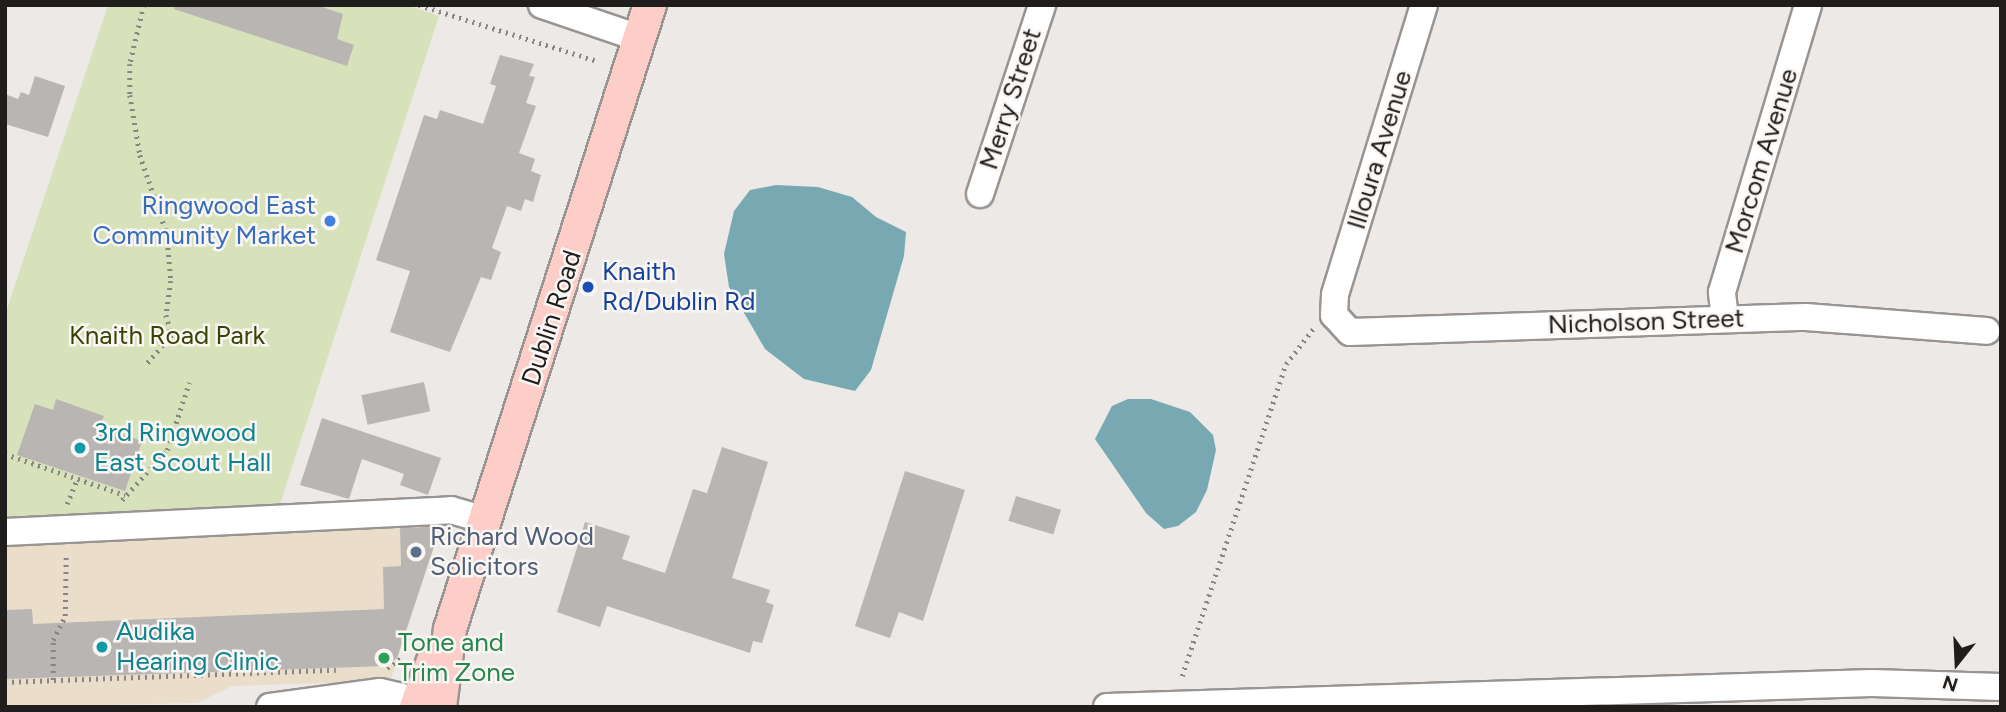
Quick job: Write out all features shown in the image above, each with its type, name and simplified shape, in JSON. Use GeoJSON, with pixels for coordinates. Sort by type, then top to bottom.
{"type":"FeatureCollection","features":[{"type":"Feature","properties":{"kind":"main road","name":"Dublin Road"},"geometry":{"type":"LineString","coordinates":[[431,705],[450,629],[650,5]]}},
{"type":"Feature","properties":{"kind":"street"},"geometry":{"type":"LineString","coordinates":[[542,5],[639,37]]}},
{"type":"Feature","properties":{"kind":"street","name":"Merry Street"},"geometry":{"type":"LineString","coordinates":[[980,194],[1042,5]]}},
{"type":"Feature","properties":{"kind":"street","name":"Illoura Avenue"},"geometry":{"type":"LineString","coordinates":[[1335,295],[1424,5]]}},
{"type":"Feature","properties":{"kind":"street","name":"Morcom Avenue"},"geometry":{"type":"LineString","coordinates":[[1725,318],[1722,292],[1808,5]]}},
{"type":"Feature","properties":{"kind":"street","name":"Nicholson Street"},"geometry":{"type":"LineString","coordinates":[[1335,295],[1334,315],[1342,326],[1368,335],[1725,318],[1806,317],[1986,331]]}},
{"type":"Feature","properties":{"kind":"street"},"geometry":{"type":"LineString","coordinates":[[5,532],[451,510],[485,520]]}},
{"type":"Feature","properties":{"kind":"street"},"geometry":{"type":"LineString","coordinates":[[1107,707],[1872,683],[2001,687]]}},
{"type":"Feature","properties":{"kind":"street"},"geometry":{"type":"LineString","coordinates":[[270,707],[380,692],[431,705]]}},
{"type":"Feature","properties":{"kind":"path"},"geometry":{"type":"LineString","coordinates":[[144,5],[130,64],[130,95],[140,155],[167,234],[171,281],[166,315],[172,335],[146,365]]}},
{"type":"Feature","properties":{"kind":"path"},"geometry":{"type":"LineString","coordinates":[[419,5],[595,60]]}},
{"type":"Feature","properties":{"kind":"path"},"geometry":{"type":"LineString","coordinates":[[1182,676],[1286,364],[1335,295]]}},
{"type":"Feature","properties":{"kind":"path"},"geometry":{"type":"LineString","coordinates":[[106,528],[125,495],[167,450],[189,383]]}},
{"type":"Feature","properties":{"kind":"path"},"geometry":{"type":"LineString","coordinates":[[5,454],[125,495]]}},
{"type":"Feature","properties":{"kind":"path"},"geometry":{"type":"LineString","coordinates":[[53,680],[53,640],[65,617],[66,530],[63,516],[77,479]]}},
{"type":"Feature","properties":{"kind":"path"},"geometry":{"type":"LineString","coordinates":[[374,668],[388,668],[404,657]]}},
{"type":"Feature","properties":{"kind":"path"},"geometry":{"type":"LineString","coordinates":[[5,682],[346,669]]}},
{"type":"Feature","properties":{"kind":"shaded area"},"geometry":{"type":"Polygon","coordinates":[[[450,499],[390,681],[232,686],[197,703],[5,707],[5,524],[450,499]]]}},
{"type":"Feature","properties":{"kind":"green space","name":"Knaith Road Park"},"geometry":{"type":"Polygon","coordinates":[[[108,5],[407,5],[439,16],[279,507],[5,524],[5,315],[108,5]]]}},
{"type":"Feature","properties":{"kind":"water"},"geometry":{"type":"Polygon","coordinates":[[[776,185],[818,187],[852,197],[876,217],[906,232],[904,256],[871,370],[855,391],[804,379],[765,349],[729,287],[724,254],[734,211],[750,190],[776,185]]]}},
{"type":"Feature","properties":{"kind":"water"},"geometry":{"type":"Polygon","coordinates":[[[1128,399],[1151,399],[1190,412],[1213,435],[1216,450],[1207,490],[1196,512],[1178,526],[1164,529],[1146,513],[1095,439],[1112,406],[1128,399]]]}},
{"type":"Feature","properties":{"kind":"building"},"geometry":{"type":"Polygon","coordinates":[[[175,5],[316,5],[343,14],[337,39],[354,45],[347,66],[174,9],[175,5]]]}},
{"type":"Feature","properties":{"kind":"building"},"geometry":{"type":"Polygon","coordinates":[[[500,55],[534,64],[529,76],[535,77],[526,103],[536,106],[519,153],[535,159],[531,171],[541,175],[533,202],[525,199],[521,211],[507,206],[492,248],[501,252],[491,280],[481,277],[450,352],[390,332],[410,271],[376,260],[424,115],[437,119],[440,110],[483,124],[496,86],[490,84],[500,55]]]}},
{"type":"Feature","properties":{"kind":"building"},"geometry":{"type":"Polygon","coordinates":[[[35,76],[65,86],[48,137],[5,124],[5,94],[18,99],[21,92],[29,95],[35,76]]]}},
{"type":"Feature","properties":{"kind":"building"},"geometry":{"type":"Polygon","coordinates":[[[424,382],[430,411],[368,425],[361,395],[424,382]]]}},
{"type":"Feature","properties":{"kind":"building","name":"3rd Ringwood East Scout Hall"},"geometry":{"type":"Polygon","coordinates":[[[56,399],[104,416],[100,427],[142,441],[125,491],[17,455],[35,404],[53,410],[56,399]]]}},
{"type":"Feature","properties":{"kind":"building"},"geometry":{"type":"Polygon","coordinates":[[[322,418],[441,458],[428,495],[400,485],[404,474],[362,459],[349,499],[300,485],[322,418]]]}},
{"type":"Feature","properties":{"kind":"building"},"geometry":{"type":"Polygon","coordinates":[[[722,447],[768,462],[732,578],[770,590],[766,602],[774,605],[762,643],[753,641],[750,653],[607,606],[600,627],[557,612],[585,522],[630,536],[622,559],[665,573],[693,489],[707,493],[722,447]]]}},
{"type":"Feature","properties":{"kind":"building"},"geometry":{"type":"Polygon","coordinates":[[[905,471],[965,490],[923,621],[899,612],[890,638],[855,626],[905,471]]]}},
{"type":"Feature","properties":{"kind":"building"},"geometry":{"type":"Polygon","coordinates":[[[1016,496],[1061,510],[1053,535],[1008,521],[1016,496]]]}},
{"type":"Feature","properties":{"kind":"building"},"geometry":{"type":"Polygon","coordinates":[[[429,527],[437,537],[397,658],[386,666],[5,679],[5,610],[32,609],[33,624],[384,609],[383,567],[401,566],[400,528],[429,527]]]}},
{"type":"Feature","properties":{"kind":"place","name":"Ringwood East Community Market"},"geometry":{"type":"Point","coordinates":[330,221]}},
{"type":"Feature","properties":{"kind":"place","name":"Knaith Rd/Dublin Rd"},"geometry":{"type":"Point","coordinates":[588,287]}},
{"type":"Feature","properties":{"kind":"place","name":"3rd Ringwood East Scout Hall"},"geometry":{"type":"Point","coordinates":[80,448]}},
{"type":"Feature","properties":{"kind":"place","name":"Richard Wood Solicitors"},"geometry":{"type":"Point","coordinates":[416,552]}},
{"type":"Feature","properties":{"kind":"place","name":"Audika Hearing Clinic"},"geometry":{"type":"Point","coordinates":[102,647]}},
{"type":"Feature","properties":{"kind":"place","name":"Tone and Trim Zone"},"geometry":{"type":"Point","coordinates":[384,658]}}]}
